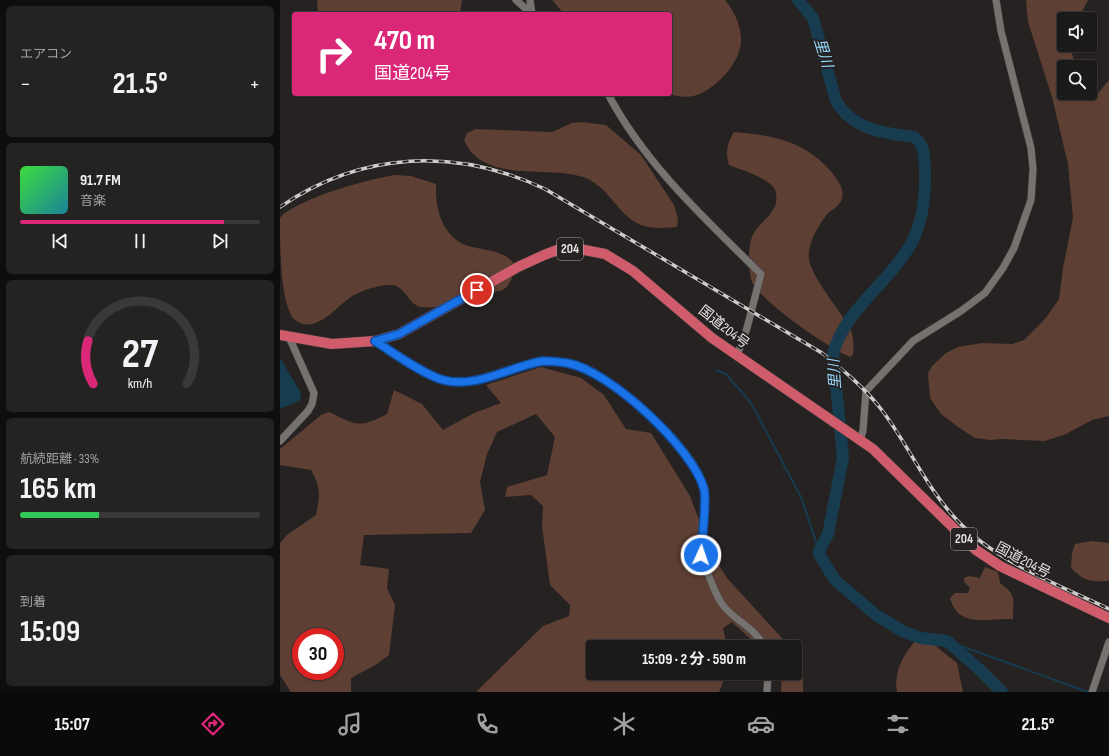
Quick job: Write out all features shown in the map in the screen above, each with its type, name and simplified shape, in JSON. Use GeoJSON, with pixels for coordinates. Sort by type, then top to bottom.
{"type":"FeatureCollection","features":[{"type":"Feature","properties":{"kind":"highway","name":"国道204号"},"geometry":{"type":"LineString","coordinates":[[284,336],[332,344],[375,341],[399,334],[537,258],[560,249],[574,248],[605,254],[633,271],[712,338],[873,449],[976,550],[1000,566],[1109,618]]}},
{"type":"Feature","properties":{"kind":"street"},"geometry":{"type":"LineString","coordinates":[[516,0],[530,12]]}},
{"type":"Feature","properties":{"kind":"street"},"geometry":{"type":"LineString","coordinates":[[530,0],[532,12]]}},
{"type":"Feature","properties":{"kind":"street"},"geometry":{"type":"LineString","coordinates":[[860,440],[863,432],[866,391],[913,341],[961,311],[985,293],[1003,268],[1014,248],[1031,200],[1033,169],[1031,148],[1001,31],[996,0]]}},
{"type":"Feature","properties":{"kind":"street"},"geometry":{"type":"LineString","coordinates":[[609,96],[638,141],[662,172],[761,274],[747,328],[737,356]]}},
{"type":"Feature","properties":{"kind":"street"},"geometry":{"type":"LineString","coordinates":[[280,441],[308,411],[312,404],[314,393],[284,336]]}},
{"type":"Feature","properties":{"kind":"street"},"geometry":{"type":"LineString","coordinates":[[375,341],[404,360],[442,380],[457,382],[484,378],[544,361],[569,363],[594,374],[625,395],[654,418],[673,438],[696,468],[704,490],[701,555],[706,570],[717,596],[726,609],[751,630],[759,640]]}},
{"type":"Feature","properties":{"kind":"street"},"geometry":{"type":"LineString","coordinates":[[1092,692],[1109,642]]}},
{"type":"Feature","properties":{"kind":"street"},"geometry":{"type":"LineString","coordinates":[[767,692],[768,680]]}},
{"type":"Feature","properties":{"kind":"shaded area"},"geometry":{"type":"Polygon","coordinates":[[[317,0],[462,0],[460,12],[318,12],[317,0]]]}},
{"type":"Feature","properties":{"kind":"shaded area"},"geometry":{"type":"Polygon","coordinates":[[[552,0],[725,0],[734,14],[738,24],[741,34],[740,48],[737,57],[726,73],[705,92],[689,97],[672,95],[672,12],[562,12],[552,0]]]}},
{"type":"Feature","properties":{"kind":"shaded area"},"geometry":{"type":"Polygon","coordinates":[[[1026,0],[1088,0],[1082,12],[1057,12],[1057,52],[1072,52],[1074,60],[1057,60],[1057,100],[1097,100],[1097,95],[1109,80],[1109,416],[1092,420],[1066,434],[1045,441],[1002,439],[990,440],[975,438],[941,414],[930,398],[928,373],[932,366],[946,353],[958,347],[982,343],[1012,344],[1024,340],[1045,319],[1059,299],[1063,268],[1073,218],[1068,164],[1052,97],[1028,22],[1026,0]]]}},
{"type":"Feature","properties":{"kind":"shaded area"},"geometry":{"type":"Polygon","coordinates":[[[582,122],[606,125],[641,155],[674,205],[678,218],[677,227],[654,228],[641,225],[633,221],[606,193],[592,181],[583,177],[552,172],[500,168],[485,163],[473,154],[464,140],[467,133],[476,129],[552,132],[572,123],[582,122]]]}},
{"type":"Feature","properties":{"kind":"shaded area"},"geometry":{"type":"Polygon","coordinates":[[[734,132],[776,138],[801,148],[824,164],[834,175],[840,185],[842,199],[837,206],[828,213],[817,229],[811,242],[809,260],[811,267],[821,285],[850,328],[854,344],[853,355],[850,357],[796,324],[768,301],[758,291],[752,282],[749,266],[749,253],[752,237],[759,226],[772,212],[775,206],[776,193],[770,183],[749,172],[729,165],[727,148],[734,132]]]}},
{"type":"Feature","properties":{"kind":"shaded area"},"geometry":{"type":"Polygon","coordinates":[[[396,175],[411,176],[436,184],[439,214],[448,231],[454,238],[463,244],[502,254],[511,260],[515,265],[512,278],[507,287],[499,291],[485,293],[437,307],[421,307],[414,304],[398,287],[391,285],[381,286],[353,295],[332,313],[316,323],[308,325],[293,318],[285,298],[283,285],[280,218],[301,204],[335,190],[370,180],[396,175]]]}},
{"type":"Feature","properties":{"kind":"shaded area"},"geometry":{"type":"Polygon","coordinates":[[[541,367],[581,378],[604,395],[626,429],[651,433],[690,496],[712,554],[727,578],[784,640],[751,640],[732,622],[723,628],[726,640],[586,640],[586,680],[724,680],[719,692],[476,692],[543,626],[569,616],[570,605],[550,585],[542,526],[543,506],[531,495],[505,497],[507,487],[547,475],[555,437],[536,414],[497,432],[487,454],[480,482],[485,510],[471,533],[364,535],[360,565],[389,569],[387,588],[395,605],[389,655],[377,664],[351,678],[351,692],[291,692],[280,675],[280,543],[287,535],[316,515],[319,492],[317,482],[311,470],[280,465],[280,449],[321,415],[329,412],[358,424],[378,419],[387,414],[394,390],[422,404],[443,430],[474,413],[501,403],[486,385],[541,367]]]}},
{"type":"Feature","properties":{"kind":"shaded area"},"geometry":{"type":"Polygon","coordinates":[[[1092,541],[1109,543],[1109,581],[1088,580],[1080,576],[1071,568],[1072,553],[1075,544],[1092,541]]]}},
{"type":"Feature","properties":{"kind":"shaded area"},"geometry":{"type":"Polygon","coordinates":[[[985,567],[998,572],[1000,583],[1012,594],[1013,619],[975,620],[960,614],[954,608],[950,598],[955,593],[968,593],[970,588],[964,582],[964,578],[969,576],[980,578],[985,567]]]}},
{"type":"Feature","properties":{"kind":"shaded area"},"geometry":{"type":"Polygon","coordinates":[[[917,639],[928,640],[957,663],[963,692],[897,692],[896,685],[898,670],[908,650],[917,639]]]}},
{"type":"Feature","properties":{"kind":"shaded area"},"geometry":{"type":"Polygon","coordinates":[[[802,666],[803,692],[781,692],[782,680],[802,680],[802,666]]]}},
{"type":"Feature","properties":{"kind":"water"},"geometry":{"type":"Polygon","coordinates":[[[280,358],[301,393],[300,400],[280,409],[280,358]]]}},
{"type":"Feature","properties":{"kind":"waterway","name":"里川"},"geometry":{"type":"LineString","coordinates":[[798,0],[813,18],[836,101],[843,111],[860,124],[870,128],[892,134],[914,137],[918,140],[922,147],[925,169],[923,204],[920,222],[914,238],[895,267],[863,302],[842,331],[833,354],[843,458],[828,534],[819,551],[819,554],[835,580],[876,615],[904,632],[921,638],[947,641],[979,669],[1002,692]]}},
{"type":"Feature","properties":{"kind":"waterway"},"geometry":{"type":"LineString","coordinates":[[716,370],[726,374],[751,403],[801,497],[819,551]]}},
{"type":"Feature","properties":{"kind":"waterway"},"geometry":{"type":"LineString","coordinates":[[947,641],[1088,692]]}},
{"type":"Feature","properties":{"kind":"railway"},"geometry":{"type":"LineString","coordinates":[[280,207],[311,188],[343,175],[376,166],[410,161],[444,161],[478,166],[511,175],[545,189],[822,353],[868,393],[891,422],[935,493],[956,519],[971,534],[1008,560],[1028,571],[1109,609]]}},
{"type":"Feature","properties":{"kind":"route"},"geometry":{"type":"LineString","coordinates":[[477,290],[399,334],[375,341],[404,360],[442,380],[457,382],[484,378],[544,361],[569,363],[594,374],[625,395],[654,418],[673,438],[696,468],[704,490],[701,555]]}}]}
